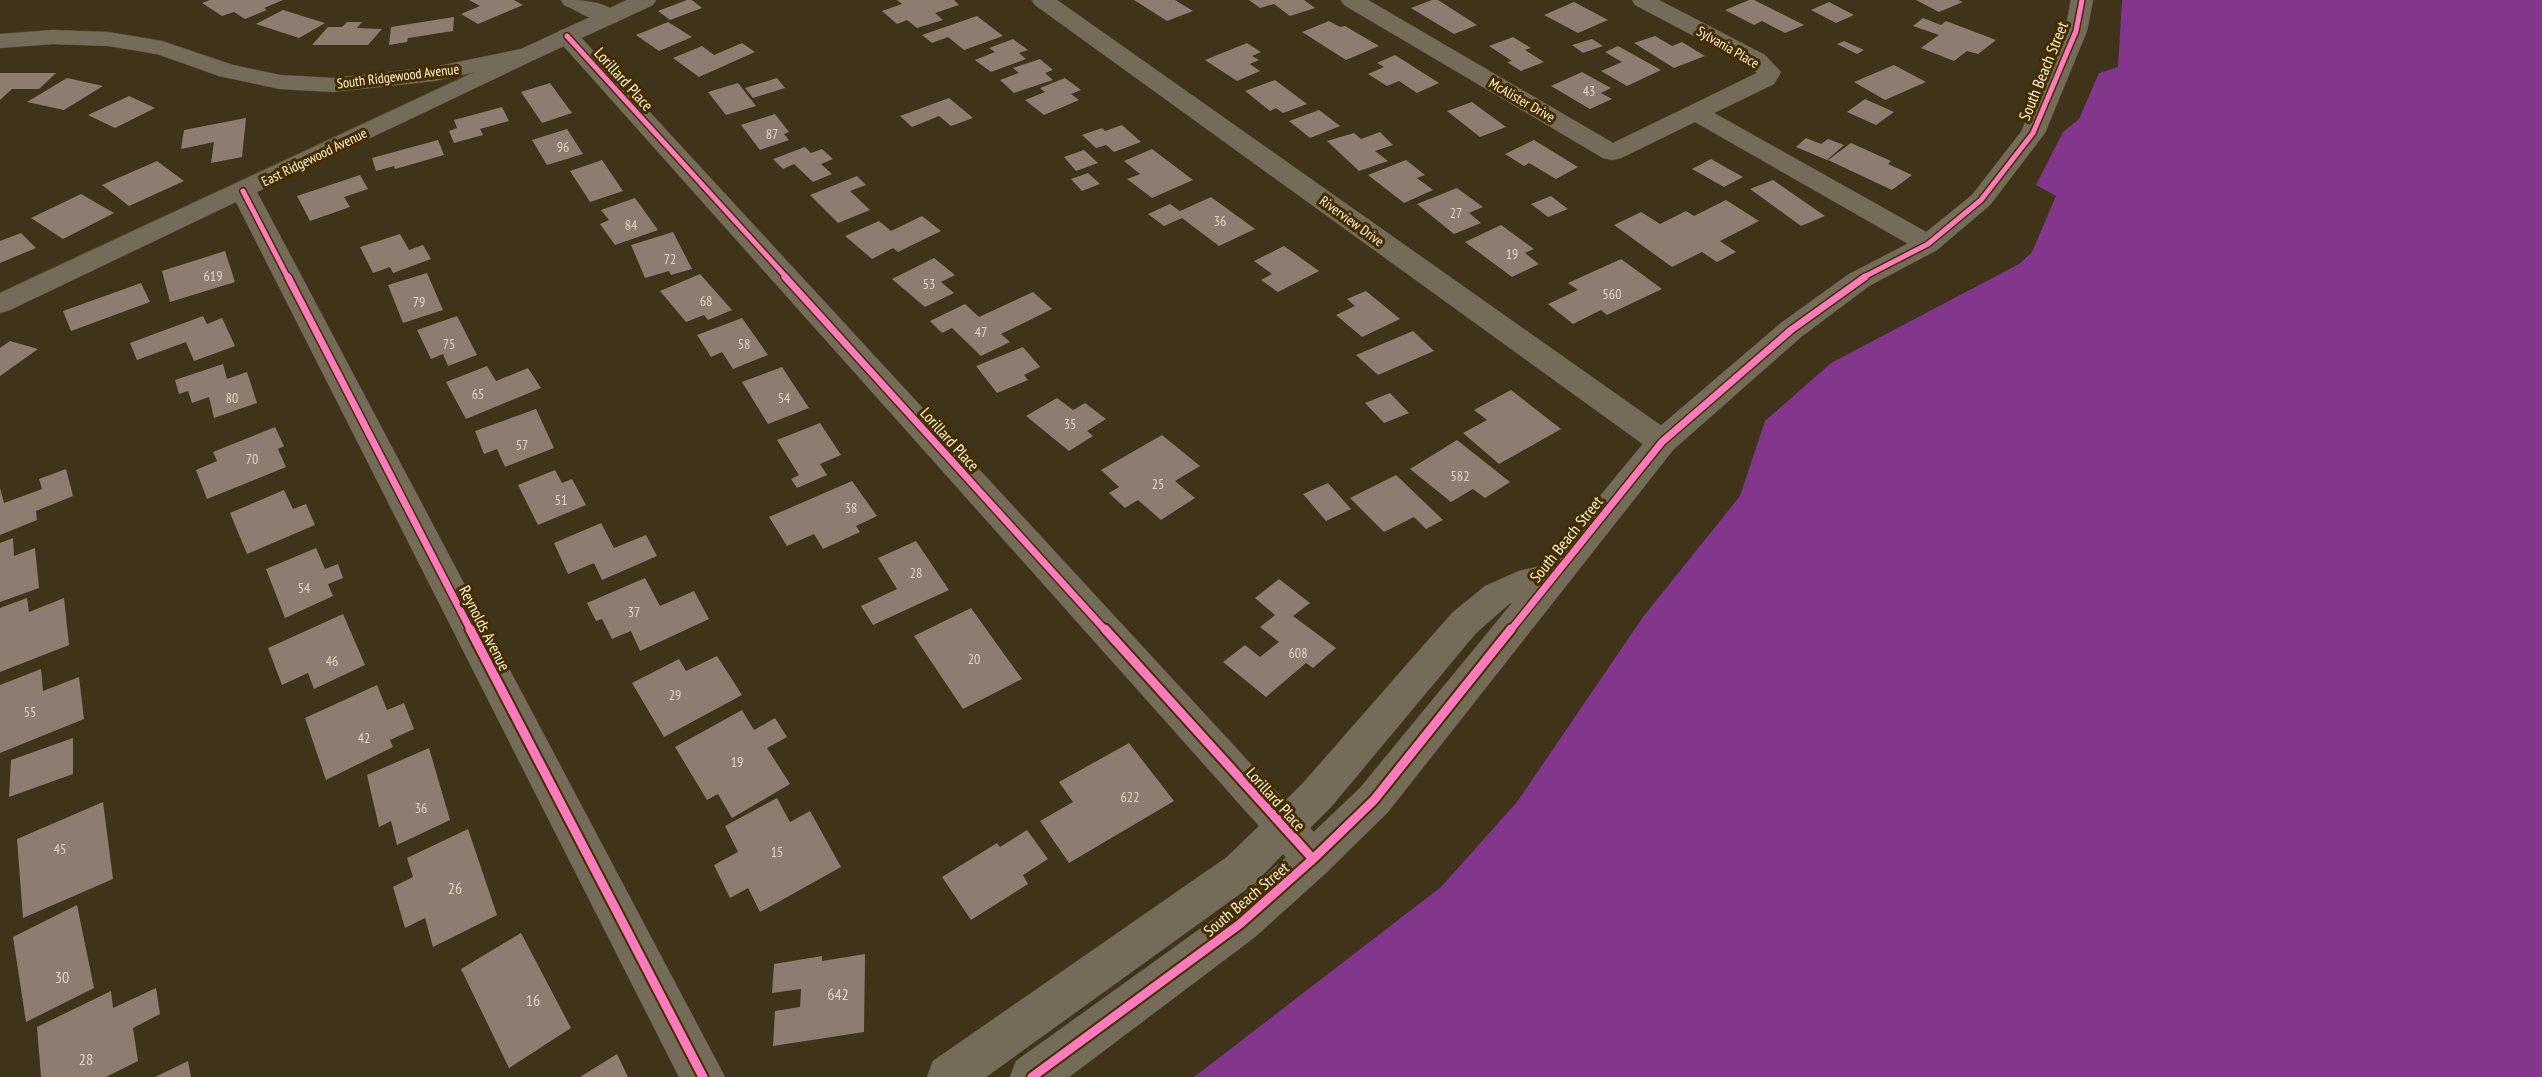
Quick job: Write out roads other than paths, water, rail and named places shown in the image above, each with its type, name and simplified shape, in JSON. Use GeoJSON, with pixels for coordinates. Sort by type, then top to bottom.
{"type":"FeatureCollection","features":[{"type":"Feature","properties":{"kind":"street"},"geometry":{"type":"LineString","coordinates":[[572,0],[609,17]]}},
{"type":"Feature","properties":{"kind":"street","name":"South Ridgewood Avenue"},"geometry":{"type":"LineString","coordinates":[[0,41],[53,37],[108,39],[162,48],[227,70],[280,82],[333,85],[434,74],[528,54],[645,0]]}},
{"type":"Feature","properties":{"kind":"street","name":"Riverview Drive"},"geometry":{"type":"LineString","coordinates":[[1043,0],[1662,442]]}},
{"type":"Feature","properties":{"kind":"street","name":"McAlister Drive"},"geometry":{"type":"LineString","coordinates":[[1352,0],[1612,153],[1695,112]]}},
{"type":"Feature","properties":{"kind":"street","name":"Sylvania Place"},"geometry":{"type":"LineString","coordinates":[[1643,0],[1757,60],[1768,72],[1766,79],[1695,112]]}},
{"type":"Feature","properties":{"kind":"street","name":"South Beach Street"},"geometry":{"type":"LineString","coordinates":[[1032,1077],[1240,924],[1313,859],[1374,800],[1662,442],[1720,389],[1799,324],[1859,280],[1928,244],[1981,200],[2033,133],[2076,31],[2082,0]]}},
{"type":"Feature","properties":{"kind":"street","name":"Lorillard Place"},"geometry":{"type":"LineString","coordinates":[[567,36],[1313,859]]}},
{"type":"Feature","properties":{"kind":"street","name":"East Ridgewood Avenue"},"geometry":{"type":"LineString","coordinates":[[0,304],[243,191],[528,54]]}},
{"type":"Feature","properties":{"kind":"street"},"geometry":{"type":"LineString","coordinates":[[1695,112],[1928,244]]}},
{"type":"Feature","properties":{"kind":"street","name":"Reynolds Avenue"},"geometry":{"type":"LineString","coordinates":[[243,191],[703,1077]]}},
{"type":"Feature","properties":{"kind":"street"},"geometry":{"type":"LineString","coordinates":[[949,1077],[1241,870],[1317,795],[1464,623],[1497,595],[1519,584],[1553,576]]}}]}
